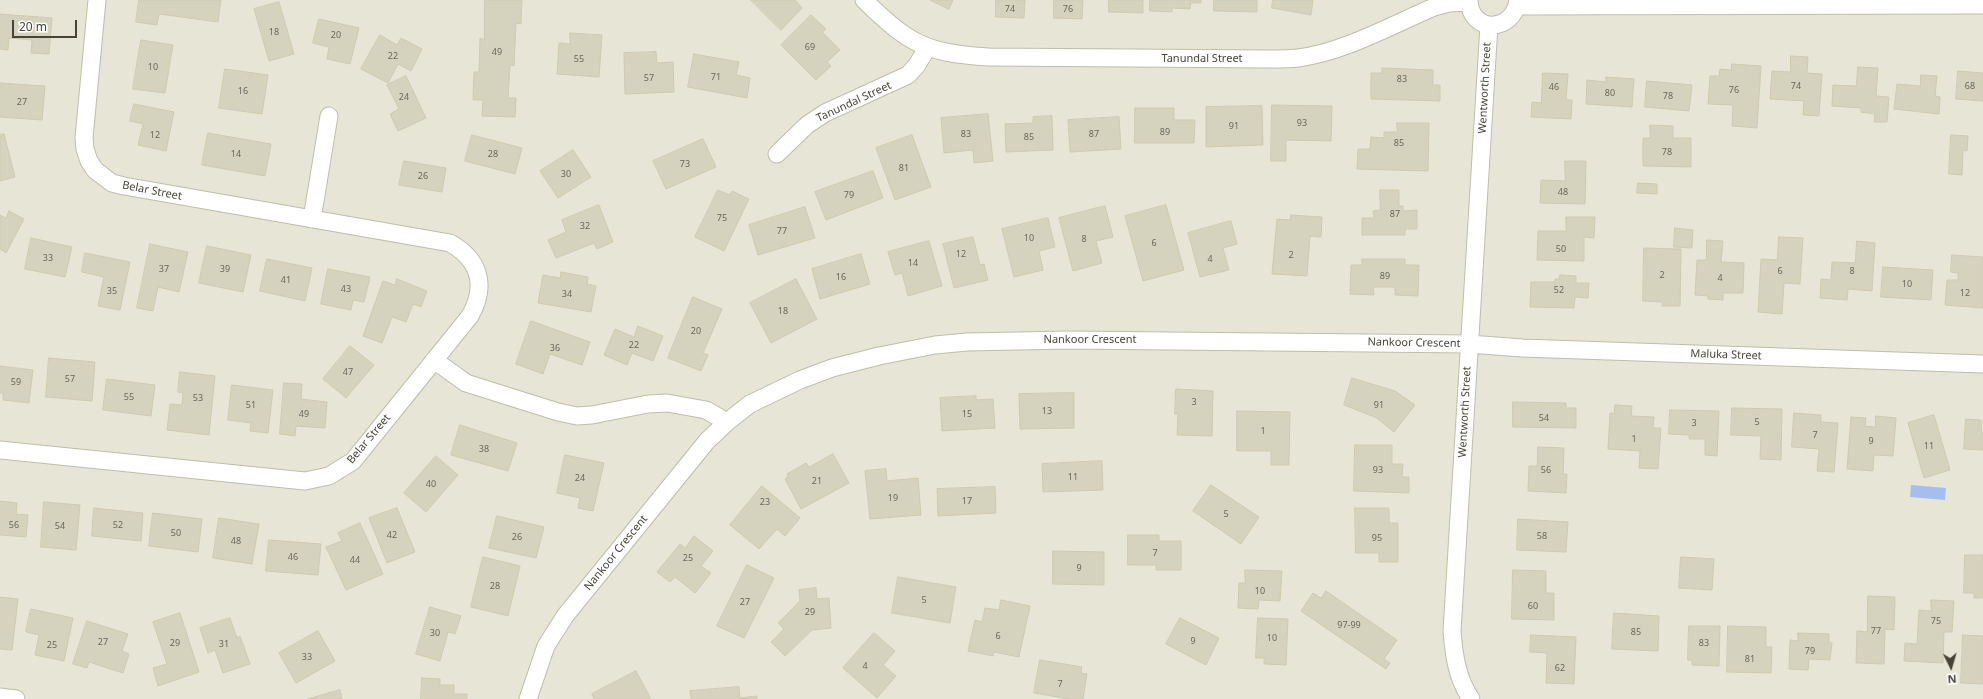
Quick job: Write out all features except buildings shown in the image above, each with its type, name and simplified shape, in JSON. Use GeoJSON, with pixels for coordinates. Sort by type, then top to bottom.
{"type":"FeatureCollection","features":[{"type":"Feature","properties":{"kind":"street","name":"Belar Street"},"geometry":{"type":"LineString","coordinates":[[0,450],[305,481],[317,480],[329,476],[353,461],[470,316],[479,295],[480,281],[470,258],[461,249],[450,243],[124,186],[112,183],[95,170],[89,161],[84,138],[96,0]]}},
{"type":"Feature","properties":{"kind":"street","name":"Tanundal Street"},"geometry":{"type":"LineString","coordinates":[[864,0],[894,29],[912,41],[927,48],[947,54],[989,58],[1270,59],[1298,58],[1344,46],[1434,7],[1449,3],[1469,1]]}},
{"type":"Feature","properties":{"kind":"street"},"geometry":{"type":"LineString","coordinates":[[1469,1],[1472,13],[1477,20],[1489,25],[1500,25],[1507,21],[1513,15],[1517,3],[1983,5]]}},
{"type":"Feature","properties":{"kind":"street","name":"Wentworth Street"},"geometry":{"type":"LineString","coordinates":[[1471,699],[1465,690],[1455,664],[1452,631],[1489,25]]}},
{"type":"Feature","properties":{"kind":"street","name":"Tanundal Street"},"geometry":{"type":"LineString","coordinates":[[777,154],[807,125],[825,113],[908,75],[917,65],[927,48]]}},
{"type":"Feature","properties":{"kind":"street"},"geometry":{"type":"LineString","coordinates":[[312,219],[329,116]]}},
{"type":"Feature","properties":{"kind":"street","name":"Nankoor Crescent"},"geometry":{"type":"LineString","coordinates":[[528,699],[546,646],[565,616],[707,441],[727,422],[750,404],[774,392],[832,368],[879,356],[935,345],[967,342],[1068,340],[1469,344]]}},
{"type":"Feature","properties":{"kind":"street","name":"Maluka Street"},"geometry":{"type":"LineString","coordinates":[[1469,344],[1522,348],[1983,364]]}},
{"type":"Feature","properties":{"kind":"street"},"geometry":{"type":"LineString","coordinates":[[434,360],[466,383],[558,412],[577,416],[592,415],[648,404],[667,403],[706,410],[727,422]]}},
{"type":"Feature","properties":{"kind":"street"},"geometry":{"type":"LineString","coordinates":[[0,697],[16,699]]}},
{"type":"Feature","properties":{"kind":"shaded area"},"geometry":{"type":"Polygon","coordinates":[[[0,0],[1983,0],[1983,699],[0,699],[0,0]]]}},
{"type":"Feature","properties":{"kind":"water"},"geometry":{"type":"Polygon","coordinates":[[[1911,485],[1946,488],[1945,500],[1910,497],[1911,485]]]}}]}
